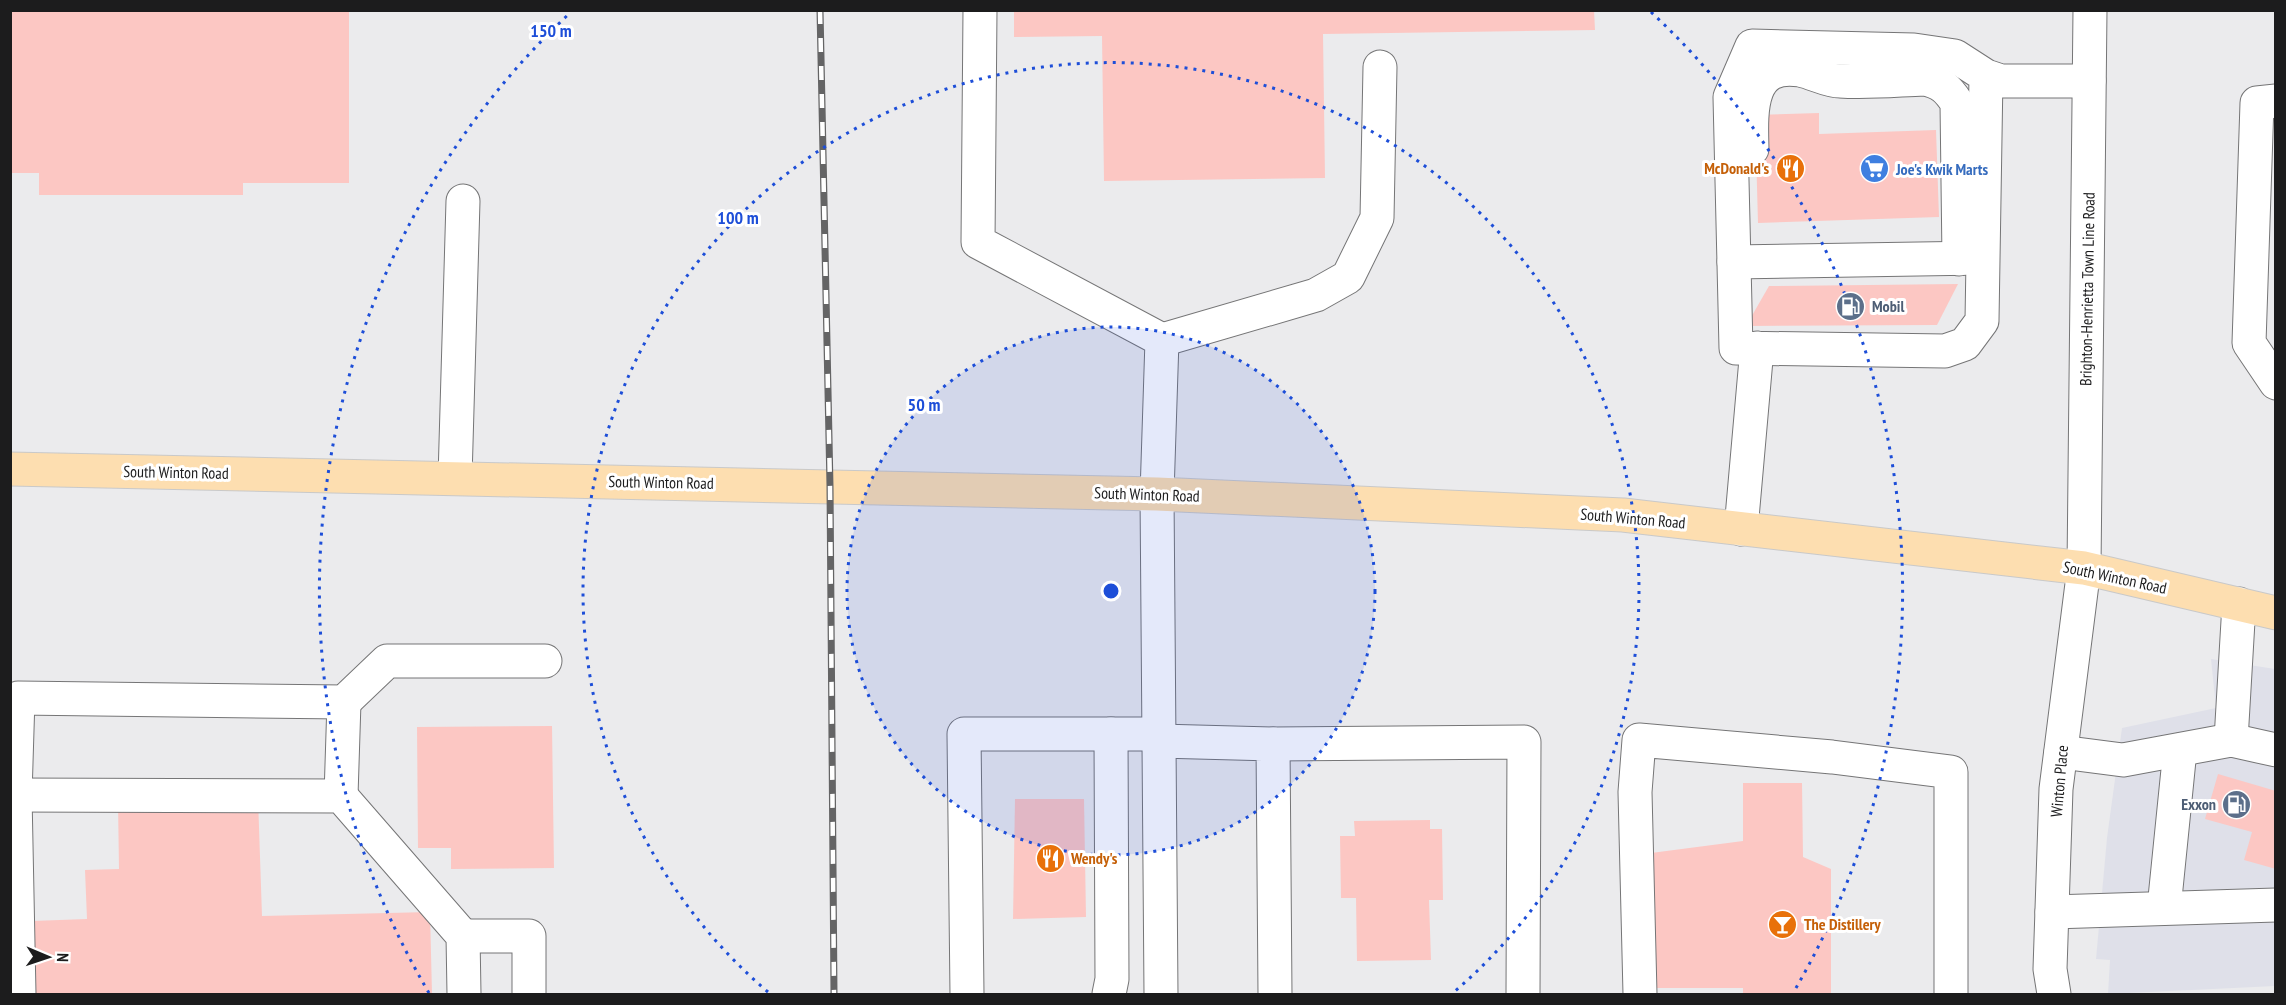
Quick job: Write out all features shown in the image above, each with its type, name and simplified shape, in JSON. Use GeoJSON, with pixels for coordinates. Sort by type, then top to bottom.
{"type":"FeatureCollection","features":[{"type":"Feature","properties":{"kind":"main road","name":"South Winton Road"},"geometry":{"type":"LineString","coordinates":[[10,469],[1157,494],[1623,515],[2084,568],[2276,613]]}},
{"type":"Feature","properties":{"kind":"street"},"geometry":{"type":"LineString","coordinates":[[980,10],[978,242],[1162,340],[1316,295],[1348,277],[1377,218],[1380,67]]}},
{"type":"Feature","properties":{"kind":"street","name":"Brighton-Henrietta Town Line Road"},"geometry":{"type":"LineString","coordinates":[[2084,568],[2090,10]]}},
{"type":"Feature","properties":{"kind":"street"},"geometry":{"type":"LineString","coordinates":[[1745,262],[1730,97],[1752,46],[1914,50],[1955,56],[1986,76],[2001,81],[2089,81]]}},
{"type":"Feature","properties":{"kind":"street"},"geometry":{"type":"LineString","coordinates":[[1789,69],[1838,81],[1924,79],[1937,81],[1949,91],[1956,103],[1971,258],[1982,321],[1965,345],[1945,351],[1736,348],[1745,262],[1751,116],[1756,92],[1762,79],[1770,72],[1789,69]]}},
{"type":"Feature","properties":{"kind":"street"},"geometry":{"type":"LineString","coordinates":[[1971,258],[1986,76]]}},
{"type":"Feature","properties":{"kind":"street"},"geometry":{"type":"LineString","coordinates":[[2276,101],[2257,103],[2249,343],[2276,384]]}},
{"type":"Feature","properties":{"kind":"street"},"geometry":{"type":"LineString","coordinates":[[455,478],[463,201]]}},
{"type":"Feature","properties":{"kind":"street"},"geometry":{"type":"LineString","coordinates":[[1745,262],[1971,258]]}},
{"type":"Feature","properties":{"kind":"street"},"geometry":{"type":"LineString","coordinates":[[1161,994],[1157,494],[1162,340]]}},
{"type":"Feature","properties":{"kind":"street"},"geometry":{"type":"LineString","coordinates":[[1741,528],[1757,348]]}},
{"type":"Feature","properties":{"kind":"street","name":"Winton Place"},"geometry":{"type":"LineString","coordinates":[[2055,994],[2050,969],[2056,789],[2084,568]]}},
{"type":"Feature","properties":{"kind":"street"},"geometry":{"type":"LineString","coordinates":[[2231,740],[2239,604]]}},
{"type":"Feature","properties":{"kind":"street"},"geometry":{"type":"LineString","coordinates":[[19,994],[13,795],[18,698],[344,702],[387,661],[545,661]]}},
{"type":"Feature","properties":{"kind":"street"},"geometry":{"type":"LineString","coordinates":[[344,702],[341,796],[463,936],[464,994]]}},
{"type":"Feature","properties":{"kind":"street"},"geometry":{"type":"LineString","coordinates":[[967,994],[964,734],[1111,734],[1273,744],[1524,742],[1523,994]]}},
{"type":"Feature","properties":{"kind":"street"},"geometry":{"type":"LineString","coordinates":[[1109,994],[1112,979],[1111,734]]}},
{"type":"Feature","properties":{"kind":"street"},"geometry":{"type":"LineString","coordinates":[[1640,994],[1635,792],[1639,740],[1832,757],[1951,772],[1951,994]]}},
{"type":"Feature","properties":{"kind":"street"},"geometry":{"type":"LineString","coordinates":[[2061,752],[2123,760],[2231,740],[2276,750]]}},
{"type":"Feature","properties":{"kind":"street"},"geometry":{"type":"LineString","coordinates":[[1273,744],[1275,994]]}},
{"type":"Feature","properties":{"kind":"street"},"geometry":{"type":"LineString","coordinates":[[2164,908],[2181,750]]}},
{"type":"Feature","properties":{"kind":"street"},"geometry":{"type":"LineString","coordinates":[[13,795],[341,796]]}},
{"type":"Feature","properties":{"kind":"street"},"geometry":{"type":"LineString","coordinates":[[2052,912],[2276,905]]}},
{"type":"Feature","properties":{"kind":"street"},"geometry":{"type":"LineString","coordinates":[[463,936],[529,936],[529,994]]}},
{"type":"Feature","properties":{"kind":"shaded area"},"geometry":{"type":"Polygon","coordinates":[[[2211,659],[2275,669],[2275,986],[2108,994],[2110,960],[2096,959],[2107,838],[2122,728],[2216,708],[2211,659]]]}},
{"type":"Feature","properties":{"kind":"building"},"geometry":{"type":"Polygon","coordinates":[[[10,10],[349,10],[349,183],[243,183],[243,195],[39,195],[39,173],[10,173],[10,10]]]}},
{"type":"Feature","properties":{"kind":"building"},"geometry":{"type":"Polygon","coordinates":[[[1014,10],[1594,10],[1595,30],[1323,34],[1325,178],[1104,181],[1102,36],[1014,37],[1014,10]]]}},
{"type":"Feature","properties":{"kind":"building"},"geometry":{"type":"Polygon","coordinates":[[[1819,113],[1819,134],[1936,130],[1939,217],[1758,223],[1755,115],[1819,113]]]}},
{"type":"Feature","properties":{"kind":"building"},"geometry":{"type":"Polygon","coordinates":[[[1958,284],[1937,325],[1746,326],[1769,286],[1958,284]]]}},
{"type":"Feature","properties":{"kind":"building"},"geometry":{"type":"Polygon","coordinates":[[[552,726],[554,868],[451,869],[451,848],[418,848],[417,727],[552,726]]]}},
{"type":"Feature","properties":{"kind":"building"},"geometry":{"type":"Polygon","coordinates":[[[2218,774],[2276,791],[2276,869],[2244,860],[2252,832],[2205,819],[2218,774]]]}},
{"type":"Feature","properties":{"kind":"building"},"geometry":{"type":"Polygon","coordinates":[[[1743,783],[1802,783],[1803,857],[1831,869],[1831,994],[1743,994],[1743,988],[1652,988],[1651,853],[1743,841],[1743,783]]]}},
{"type":"Feature","properties":{"kind":"building"},"geometry":{"type":"Polygon","coordinates":[[[258,798],[262,916],[430,912],[432,994],[34,994],[32,921],[87,919],[85,870],[119,869],[118,802],[258,798]]]}},
{"type":"Feature","properties":{"kind":"building","name":"Wendy's"},"geometry":{"type":"Polygon","coordinates":[[[1015,799],[1084,799],[1086,917],[1013,919],[1015,799]]]}},
{"type":"Feature","properties":{"kind":"building"},"geometry":{"type":"Polygon","coordinates":[[[1430,820],[1430,829],[1442,829],[1443,900],[1429,900],[1431,960],[1357,961],[1356,898],[1341,898],[1340,836],[1355,836],[1354,821],[1430,820]]]}},
{"type":"Feature","properties":{"kind":"railway"},"geometry":{"type":"LineString","coordinates":[[820,10],[830,486],[834,994]]}},
{"type":"Feature","properties":{"kind":"place","name":"McDonald's"},"geometry":{"type":"Point","coordinates":[1790,168]}},
{"type":"Feature","properties":{"kind":"place","name":"Joe's Kwik Marts"},"geometry":{"type":"Point","coordinates":[1875,169]}},
{"type":"Feature","properties":{"kind":"place","name":"Mobil"},"geometry":{"type":"Point","coordinates":[1851,306]}},
{"type":"Feature","properties":{"kind":"place","name":"Exxon"},"geometry":{"type":"Point","coordinates":[2237,804]}},
{"type":"Feature","properties":{"kind":"place","name":"Wendy's"},"geometry":{"type":"Point","coordinates":[1050,858]}},
{"type":"Feature","properties":{"kind":"place","name":"The Distillery"},"geometry":{"type":"Point","coordinates":[1783,924]}}]}
